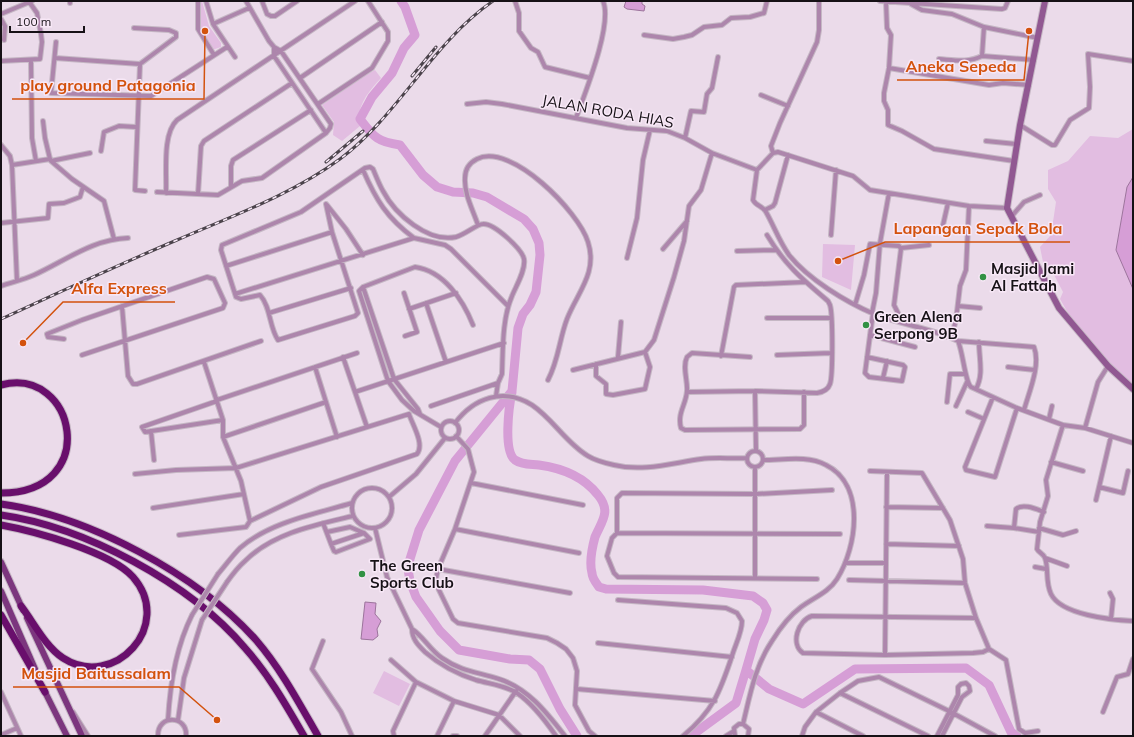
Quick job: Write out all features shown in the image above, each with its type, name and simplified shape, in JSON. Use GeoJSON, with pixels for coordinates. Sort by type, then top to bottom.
{"type":"FeatureCollection","features":[{"type":"Feature","properties":{"kind":"highway"},"geometry":{"type":"LineString","coordinates":[[1,385],[9,382],[25,384],[47,393],[58,405],[64,417],[68,430],[68,443],[64,457],[58,469],[47,481],[22,492],[1,493]]}},
{"type":"Feature","properties":{"kind":"highway"},"geometry":{"type":"LineString","coordinates":[[1,504],[55,516],[82,525],[115,540],[155,562],[218,604],[255,640],[286,680],[318,736]]}},
{"type":"Feature","properties":{"kind":"highway"},"geometry":{"type":"LineString","coordinates":[[1,515],[51,527],[78,536],[110,550],[168,583],[212,613],[245,647],[276,688],[304,736]]}},
{"type":"Feature","properties":{"kind":"highway"},"geometry":{"type":"LineString","coordinates":[[1,525],[58,540],[86,550],[123,568],[140,586],[146,598],[146,625],[132,650],[122,658],[107,665],[94,666],[79,664],[63,658],[46,642],[21,606]]}},
{"type":"Feature","properties":{"kind":"highway"},"geometry":{"type":"LineString","coordinates":[[1,615],[45,692]]}},
{"type":"Feature","properties":{"kind":"main road"},"geometry":{"type":"LineString","coordinates":[[1045,1],[1039,38],[1016,144],[1007,208],[1059,308],[1108,366],[1133,389]]}},
{"type":"Feature","properties":{"kind":"main road"},"geometry":{"type":"LineString","coordinates":[[1,562],[65,703],[82,736]]}},
{"type":"Feature","properties":{"kind":"main road"},"geometry":{"type":"LineString","coordinates":[[1,591],[45,692],[67,736]]}},
{"type":"Feature","properties":{"kind":"street"},"geometry":{"type":"LineString","coordinates":[[198,1],[198,30],[214,55]]}},
{"type":"Feature","properties":{"kind":"street"},"geometry":{"type":"LineString","coordinates":[[206,1],[212,24],[235,57]]}},
{"type":"Feature","properties":{"kind":"street"},"geometry":{"type":"LineString","coordinates":[[157,192],[218,194],[242,182],[262,178],[326,133],[330,128],[331,124],[318,104],[282,51],[274,47],[246,1]]}},
{"type":"Feature","properties":{"kind":"street"},"geometry":{"type":"LineString","coordinates":[[262,1],[267,14],[271,16],[275,16],[297,1]]}},
{"type":"Feature","properties":{"kind":"street"},"geometry":{"type":"LineString","coordinates":[[166,193],[168,135],[172,125],[183,115],[282,51],[355,1]]}},
{"type":"Feature","properties":{"kind":"street"},"geometry":{"type":"LineString","coordinates":[[318,104],[376,64],[388,41],[389,36],[382,22],[368,1]]}},
{"type":"Feature","properties":{"kind":"street"},"geometry":{"type":"LineString","coordinates":[[515,1],[519,14],[519,31],[531,48],[538,52],[545,67],[590,78]]}},
{"type":"Feature","properties":{"kind":"street"},"geometry":{"type":"LineString","coordinates":[[576,118],[590,78],[602,34],[606,12],[603,1]]}},
{"type":"Feature","properties":{"kind":"street"},"geometry":{"type":"LineString","coordinates":[[644,35],[673,38],[692,35],[702,28],[722,25],[731,18],[750,17],[764,13],[767,1]]}},
{"type":"Feature","properties":{"kind":"street"},"geometry":{"type":"LineString","coordinates":[[773,153],[771,146],[817,42],[819,30],[819,1]]}},
{"type":"Feature","properties":{"kind":"street"},"geometry":{"type":"LineString","coordinates":[[880,1],[911,4],[914,2],[1002,9],[1005,8],[1008,1]]}},
{"type":"Feature","properties":{"kind":"street"},"geometry":{"type":"LineString","coordinates":[[1,14],[31,2],[37,13],[42,40],[40,60],[1,61]]}},
{"type":"Feature","properties":{"kind":"street"},"geometry":{"type":"LineString","coordinates":[[886,2],[887,28],[891,35],[889,68],[884,101],[888,110],[889,126],[902,131],[934,149],[1014,161]]}},
{"type":"Feature","properties":{"kind":"street"},"geometry":{"type":"LineString","coordinates":[[911,4],[922,10],[952,14],[984,27],[1039,38]]}},
{"type":"Feature","properties":{"kind":"street"},"geometry":{"type":"LineString","coordinates":[[212,24],[249,8]]}},
{"type":"Feature","properties":{"kind":"street"},"geometry":{"type":"LineString","coordinates":[[1,19],[5,26],[4,40]]}},
{"type":"Feature","properties":{"kind":"street"},"geometry":{"type":"LineString","coordinates":[[300,78],[382,22]]}},
{"type":"Feature","properties":{"kind":"street"},"geometry":{"type":"LineString","coordinates":[[982,56],[984,27]]}},
{"type":"Feature","properties":{"kind":"street"},"geometry":{"type":"LineString","coordinates":[[54,58],[140,64],[175,40],[176,33],[169,30],[134,28]]}},
{"type":"Feature","properties":{"kind":"street"},"geometry":{"type":"LineString","coordinates":[[56,42],[51,93],[139,96],[154,94],[227,47]]}},
{"type":"Feature","properties":{"kind":"street"},"geometry":{"type":"LineString","coordinates":[[274,47],[274,56],[326,133]]}},
{"type":"Feature","properties":{"kind":"street"},"geometry":{"type":"LineString","coordinates":[[1020,125],[1052,145],[1055,145],[1070,120],[1089,108],[1090,87],[1088,54],[1133,61]]}},
{"type":"Feature","properties":{"kind":"street"},"geometry":{"type":"LineString","coordinates":[[940,59],[962,61],[975,59],[982,56],[1034,60]]}},
{"type":"Feature","properties":{"kind":"street"},"geometry":{"type":"LineString","coordinates":[[685,138],[692,111],[704,112],[707,94],[712,88],[718,57]]}},
{"type":"Feature","properties":{"kind":"street"},"geometry":{"type":"LineString","coordinates":[[31,61],[32,138],[36,161]]}},
{"type":"Feature","properties":{"kind":"street"},"geometry":{"type":"LineString","coordinates":[[140,64],[136,127],[135,190],[145,191]]}},
{"type":"Feature","properties":{"kind":"street"},"geometry":{"type":"LineString","coordinates":[[889,68],[989,85],[1003,83],[1029,85]]}},
{"type":"Feature","properties":{"kind":"street"},"geometry":{"type":"LineString","coordinates":[[198,194],[201,146],[204,141],[292,83]]}},
{"type":"Feature","properties":{"kind":"street"},"geometry":{"type":"LineString","coordinates":[[761,95],[788,106]]}},
{"type":"Feature","properties":{"kind":"street","name":"JALAN RODA HIAS"},"geometry":{"type":"LineString","coordinates":[[467,104],[486,102],[502,104],[622,127],[666,131],[757,170]]}},
{"type":"Feature","properties":{"kind":"street"},"geometry":{"type":"LineString","coordinates":[[232,186],[231,166],[233,160],[311,110]]}},
{"type":"Feature","properties":{"kind":"street"},"geometry":{"type":"LineString","coordinates":[[43,121],[51,160],[83,187],[106,203],[108,220],[114,239]]}},
{"type":"Feature","properties":{"kind":"street"},"geometry":{"type":"LineString","coordinates":[[101,151],[104,132],[119,126],[136,127]]}},
{"type":"Feature","properties":{"kind":"street"},"geometry":{"type":"LineString","coordinates":[[627,258],[637,218],[642,168],[650,130]]}},
{"type":"Feature","properties":{"kind":"street"},"geometry":{"type":"LineString","coordinates":[[986,141],[1016,144]]}},
{"type":"Feature","properties":{"kind":"street"},"geometry":{"type":"LineString","coordinates":[[1,145],[10,156],[12,165],[16,222],[17,281]]}},
{"type":"Feature","properties":{"kind":"street"},"geometry":{"type":"LineString","coordinates":[[573,370],[618,357],[645,352],[654,340],[676,270],[691,202],[703,186],[712,152]]}},
{"type":"Feature","properties":{"kind":"street"},"geometry":{"type":"LineString","coordinates":[[12,165],[90,153]]}},
{"type":"Feature","properties":{"kind":"street"},"geometry":{"type":"LineString","coordinates":[[773,153],[788,155],[858,178],[868,190],[969,206],[1007,208]]}},
{"type":"Feature","properties":{"kind":"street"},"geometry":{"type":"LineString","coordinates":[[773,153],[757,170],[753,200],[755,204],[765,210],[776,234],[795,261],[815,278],[855,305],[873,313],[958,341],[1034,347],[1036,356],[1034,370],[1024,410]]}},
{"type":"Feature","properties":{"kind":"street"},"geometry":{"type":"LineString","coordinates":[[765,210],[773,206],[775,202],[788,155]]}},
{"type":"Feature","properties":{"kind":"street"},"geometry":{"type":"LineString","coordinates":[[478,225],[468,200],[466,171],[470,163],[478,158],[487,156],[495,157],[510,162],[542,181],[564,205],[588,243],[590,259],[587,282],[567,318],[558,356],[548,380]]}},
{"type":"Feature","properties":{"kind":"street"},"geometry":{"type":"LineString","coordinates":[[326,204],[332,232],[358,310],[356,316],[278,340],[275,336],[269,313],[260,295],[241,299],[236,298],[220,250],[223,243],[301,212],[362,170],[370,167],[373,169],[383,192],[393,205],[406,219],[430,233],[446,237],[456,237],[468,233],[478,225],[484,224],[498,230],[523,256],[524,260],[522,270],[508,306],[502,374],[498,383],[496,396]]}},
{"type":"Feature","properties":{"kind":"street"},"geometry":{"type":"LineString","coordinates":[[362,170],[376,198],[402,229],[414,238],[445,245],[451,249],[508,306]]}},
{"type":"Feature","properties":{"kind":"street"},"geometry":{"type":"LineString","coordinates":[[831,235],[836,170]]}},
{"type":"Feature","properties":{"kind":"street"},"geometry":{"type":"LineString","coordinates":[[1,223],[48,218],[49,204],[64,203],[80,197],[83,187]]}},
{"type":"Feature","properties":{"kind":"street"},"geometry":{"type":"LineString","coordinates":[[867,357],[903,365],[904,374],[900,381],[867,376],[865,374],[867,357],[876,293],[880,243],[888,193]]}},
{"type":"Feature","properties":{"kind":"street"},"geometry":{"type":"LineString","coordinates":[[1011,217],[1024,202],[1040,195]]}},
{"type":"Feature","properties":{"kind":"street"},"geometry":{"type":"LineString","coordinates":[[322,198],[346,229],[363,255]]}},
{"type":"Feature","properties":{"kind":"street"},"geometry":{"type":"LineString","coordinates":[[944,224],[948,203]]}},
{"type":"Feature","properties":{"kind":"street"},"geometry":{"type":"LineString","coordinates":[[951,338],[955,324],[960,288],[966,270],[969,206]]}},
{"type":"Feature","properties":{"kind":"street"},"geometry":{"type":"LineString","coordinates":[[663,249],[687,221]]}},
{"type":"Feature","properties":{"kind":"street"},"geometry":{"type":"LineString","coordinates":[[226,266],[332,232]]}},
{"type":"Feature","properties":{"kind":"street"},"geometry":{"type":"LineString","coordinates":[[687,392],[755,391],[821,393],[828,388],[831,381],[831,318],[829,303],[793,272],[776,250],[767,235]]}},
{"type":"Feature","properties":{"kind":"street"},"geometry":{"type":"LineString","coordinates":[[1,286],[34,275],[90,246],[114,239],[128,238]]}},
{"type":"Feature","properties":{"kind":"street"},"geometry":{"type":"LineString","coordinates":[[235,294],[414,238]]}},
{"type":"Feature","properties":{"kind":"street"},"geometry":{"type":"LineString","coordinates":[[855,305],[864,275],[869,244],[880,243],[901,248],[929,245]]}},
{"type":"Feature","properties":{"kind":"street"},"geometry":{"type":"LineString","coordinates":[[898,321],[898,313],[894,305],[901,248]]}},
{"type":"Feature","properties":{"kind":"street"},"geometry":{"type":"LineString","coordinates":[[737,251],[776,250]]}},
{"type":"Feature","properties":{"kind":"street"},"geometry":{"type":"LineString","coordinates":[[441,427],[414,412],[402,400],[388,381],[359,291],[363,287],[415,267],[423,268],[434,274],[456,294],[466,308],[473,325]]}},
{"type":"Feature","properties":{"kind":"street"},"geometry":{"type":"LineString","coordinates":[[64,339],[48,337],[47,334],[122,306],[208,277],[214,279],[225,304],[224,308],[82,355]]}},
{"type":"Feature","properties":{"kind":"street"},"geometry":{"type":"LineString","coordinates":[[720,356],[734,287],[806,282]]}},
{"type":"Feature","properties":{"kind":"street"},"geometry":{"type":"LineString","coordinates":[[363,287],[394,379],[418,409],[420,414]]}},
{"type":"Feature","properties":{"kind":"street"},"geometry":{"type":"LineString","coordinates":[[269,313],[351,288]]}},
{"type":"Feature","properties":{"kind":"street"},"geometry":{"type":"LineString","coordinates":[[404,293],[417,332],[405,336]]}},
{"type":"Feature","properties":{"kind":"street"},"geometry":{"type":"LineString","coordinates":[[409,309],[456,294]]}},
{"type":"Feature","properties":{"kind":"street"},"geometry":{"type":"LineString","coordinates":[[426,303],[446,362]]}},
{"type":"Feature","properties":{"kind":"street"},"geometry":{"type":"LineString","coordinates":[[122,306],[128,376],[133,384],[204,362],[261,341]]}},
{"type":"Feature","properties":{"kind":"street"},"geometry":{"type":"LineString","coordinates":[[958,306],[980,308]]}},
{"type":"Feature","properties":{"kind":"street"},"geometry":{"type":"LineString","coordinates":[[767,318],[831,318]]}},
{"type":"Feature","properties":{"kind":"street"},"geometry":{"type":"LineString","coordinates":[[618,357],[620,322]]}},
{"type":"Feature","properties":{"kind":"street"},"geometry":{"type":"LineString","coordinates":[[870,335],[915,347]]}},
{"type":"Feature","properties":{"kind":"street"},"geometry":{"type":"LineString","coordinates":[[958,341],[964,359],[967,382],[970,387],[1017,408],[1063,425],[1085,428],[1133,443]]}},
{"type":"Feature","properties":{"kind":"street"},"geometry":{"type":"LineString","coordinates":[[976,389],[981,380],[979,342]]}},
{"type":"Feature","properties":{"kind":"street"},"geometry":{"type":"LineString","coordinates":[[355,392],[504,343]]}},
{"type":"Feature","properties":{"kind":"street"},"geometry":{"type":"LineString","coordinates":[[596,364],[596,376],[606,384],[606,394],[613,395],[641,390],[646,388],[650,370],[645,352]]}},
{"type":"Feature","properties":{"kind":"street"},"geometry":{"type":"LineString","coordinates":[[223,420],[144,432],[142,426],[357,353]]}},
{"type":"Feature","properties":{"kind":"street"},"geometry":{"type":"LineString","coordinates":[[750,357],[692,353],[686,357],[687,392],[680,414],[681,428],[685,430],[756,430],[802,428],[804,425],[804,392]]}},
{"type":"Feature","properties":{"kind":"street"},"geometry":{"type":"LineString","coordinates":[[777,355],[831,353]]}},
{"type":"Feature","properties":{"kind":"street"},"geometry":{"type":"LineString","coordinates":[[343,357],[367,427]]}},
{"type":"Feature","properties":{"kind":"street"},"geometry":{"type":"LineString","coordinates":[[204,362],[223,420],[224,437],[236,468],[250,521]]}},
{"type":"Feature","properties":{"kind":"street"},"geometry":{"type":"LineString","coordinates":[[883,378],[887,362]]}},
{"type":"Feature","properties":{"kind":"street"},"geometry":{"type":"LineString","coordinates":[[1085,428],[1098,382],[1108,366]]}},
{"type":"Feature","properties":{"kind":"street"},"geometry":{"type":"LineString","coordinates":[[315,367],[337,437]]}},
{"type":"Feature","properties":{"kind":"street"},"geometry":{"type":"LineString","coordinates":[[1008,367],[1034,370]]}},
{"type":"Feature","properties":{"kind":"street"},"geometry":{"type":"LineString","coordinates":[[947,402],[950,374],[966,374]]}},
{"type":"Feature","properties":{"kind":"street"},"geometry":{"type":"LineString","coordinates":[[956,406],[967,382]]}},
{"type":"Feature","properties":{"kind":"street"},"geometry":{"type":"LineString","coordinates":[[431,406],[498,383]]}},
{"type":"Feature","properties":{"kind":"street"},"geometry":{"type":"LineString","coordinates":[[755,391],[756,450]]}},
{"type":"Feature","properties":{"kind":"street"},"geometry":{"type":"LineString","coordinates":[[456,423],[471,406],[478,401],[496,396],[503,396],[516,398],[537,409],[560,433],[588,456],[609,464],[634,467],[660,467],[702,459],[746,458]]}},
{"type":"Feature","properties":{"kind":"street"},"geometry":{"type":"LineString","coordinates":[[993,397],[965,469],[995,477],[1017,408]]}},
{"type":"Feature","properties":{"kind":"street"},"geometry":{"type":"LineString","coordinates":[[224,437],[326,402]]}},
{"type":"Feature","properties":{"kind":"street"},"geometry":{"type":"LineString","coordinates":[[1049,419],[1052,406]]}},
{"type":"Feature","properties":{"kind":"street"},"geometry":{"type":"LineString","coordinates":[[968,412],[984,418]]}},
{"type":"Feature","properties":{"kind":"street"},"geometry":{"type":"LineString","coordinates":[[135,474],[176,470],[236,468],[409,414],[420,444],[419,451],[321,487],[268,514],[250,521],[246,526],[240,528],[179,534]]}},
{"type":"Feature","properties":{"kind":"street"},"geometry":{"type":"LineString","coordinates":[[447,421],[456,423],[459,431],[456,436],[451,439],[445,438],[441,433],[441,427],[447,421]]}},
{"type":"Feature","properties":{"kind":"street"},"geometry":{"type":"LineString","coordinates":[[1063,425],[1046,482],[1048,496],[1040,522],[1037,549],[1045,558],[1067,566]]}},
{"type":"Feature","properties":{"kind":"street"},"geometry":{"type":"LineString","coordinates":[[151,431],[154,460]]}},
{"type":"Feature","properties":{"kind":"street"},"geometry":{"type":"LineString","coordinates":[[456,436],[468,449],[474,472],[455,529],[438,569],[436,579],[438,588],[455,622],[547,638],[566,650],[573,658],[577,671],[575,705],[589,731],[595,736]]}},
{"type":"Feature","properties":{"kind":"street"},"geometry":{"type":"LineString","coordinates":[[1096,500],[1112,436]]}},
{"type":"Feature","properties":{"kind":"street"},"geometry":{"type":"LineString","coordinates":[[389,497],[416,474],[445,438]]}},
{"type":"Feature","properties":{"kind":"street"},"geometry":{"type":"LineString","coordinates":[[746,458],[750,452],[756,450]]}},
{"type":"Feature","properties":{"kind":"street"},"geometry":{"type":"LineString","coordinates":[[746,458],[748,464],[756,467],[761,465],[763,460],[760,452],[756,450]]}},
{"type":"Feature","properties":{"kind":"street"},"geometry":{"type":"LineString","coordinates":[[743,724],[758,665],[774,637],[791,615],[830,587],[837,579],[845,563],[853,534],[855,516],[849,490],[840,474],[826,464],[813,460],[763,460]]}},
{"type":"Feature","properties":{"kind":"street"},"geometry":{"type":"LineString","coordinates":[[1051,462],[1083,471]]}},
{"type":"Feature","properties":{"kind":"street"},"geometry":{"type":"LineString","coordinates":[[755,577],[756,467]]}},
{"type":"Feature","properties":{"kind":"street"},"geometry":{"type":"LineString","coordinates":[[870,471],[921,472],[950,520],[963,559],[965,583],[976,618],[989,649],[1006,660],[1019,729],[1024,733],[1038,730]]}},
{"type":"Feature","properties":{"kind":"street"},"geometry":{"type":"LineString","coordinates":[[1099,487],[1123,493],[1128,471]]}},
{"type":"Feature","properties":{"kind":"street"},"geometry":{"type":"LineString","coordinates":[[885,655],[887,472]]}},
{"type":"Feature","properties":{"kind":"street"},"geometry":{"type":"LineString","coordinates":[[471,483],[583,505]]}},
{"type":"Feature","properties":{"kind":"street"},"geometry":{"type":"LineString","coordinates":[[365,488],[378,489],[389,497],[392,510],[387,522],[375,528],[362,526],[353,516],[352,503],[355,496],[365,488]]}},
{"type":"Feature","properties":{"kind":"street"},"geometry":{"type":"LineString","coordinates":[[817,578],[618,576],[614,574],[607,556],[612,538],[617,533],[617,498],[622,493],[755,494],[832,490]]}},
{"type":"Feature","properties":{"kind":"street"},"geometry":{"type":"LineString","coordinates":[[153,508],[244,494]]}},
{"type":"Feature","properties":{"kind":"street"},"geometry":{"type":"LineString","coordinates":[[168,720],[174,667],[182,638],[192,615],[218,574],[240,549],[258,535],[283,524],[352,503]]}},
{"type":"Feature","properties":{"kind":"street"},"geometry":{"type":"LineString","coordinates":[[886,507],[943,508]]}},
{"type":"Feature","properties":{"kind":"street"},"geometry":{"type":"LineString","coordinates":[[1014,528],[1016,509],[1018,507],[1033,508],[1044,512]]}},
{"type":"Feature","properties":{"kind":"street"},"geometry":{"type":"LineString","coordinates":[[178,720],[184,678],[202,620],[227,582],[244,561],[259,549],[277,538],[323,523],[353,516]]}},
{"type":"Feature","properties":{"kind":"street"},"geometry":{"type":"LineString","coordinates":[[323,523],[334,552],[370,540],[364,534],[350,527],[327,532]]}},
{"type":"Feature","properties":{"kind":"street"},"geometry":{"type":"LineString","coordinates":[[988,526],[1039,530],[1064,535],[1076,531]]}},
{"type":"Feature","properties":{"kind":"street"},"geometry":{"type":"LineString","coordinates":[[375,528],[387,577],[412,629],[442,658],[458,667],[474,674],[499,679],[518,687],[541,706],[565,736]]}},
{"type":"Feature","properties":{"kind":"street"},"geometry":{"type":"LineString","coordinates":[[455,529],[579,553]]}},
{"type":"Feature","properties":{"kind":"street"},"geometry":{"type":"LineString","coordinates":[[617,533],[840,534]]}},
{"type":"Feature","properties":{"kind":"street"},"geometry":{"type":"LineString","coordinates":[[331,544],[364,534]]}},
{"type":"Feature","properties":{"kind":"street"},"geometry":{"type":"LineString","coordinates":[[886,544],[959,546]]}},
{"type":"Feature","properties":{"kind":"street"},"geometry":{"type":"LineString","coordinates":[[1045,558],[1046,582],[1051,596],[1060,605],[1092,616],[1133,621]]}},
{"type":"Feature","properties":{"kind":"street"},"geometry":{"type":"LineString","coordinates":[[845,563],[885,563]]}},
{"type":"Feature","properties":{"kind":"street"},"geometry":{"type":"LineString","coordinates":[[1035,567],[1046,569]]}},
{"type":"Feature","properties":{"kind":"street"},"geometry":{"type":"LineString","coordinates":[[438,569],[570,593]]}},
{"type":"Feature","properties":{"kind":"street"},"geometry":{"type":"LineString","coordinates":[[849,580],[965,583]]}},
{"type":"Feature","properties":{"kind":"street"},"geometry":{"type":"LineString","coordinates":[[1110,593],[1113,599],[1111,619]]}},
{"type":"Feature","properties":{"kind":"street"},"geometry":{"type":"LineString","coordinates":[[618,600],[726,608],[735,612],[742,621],[726,677],[715,701],[703,718],[683,736]]}},
{"type":"Feature","properties":{"kind":"street"},"geometry":{"type":"LineString","coordinates":[[976,618],[809,617],[800,628],[796,643],[798,650],[803,653],[885,655],[978,652],[989,649]]}},
{"type":"Feature","properties":{"kind":"street"},"geometry":{"type":"LineString","coordinates":[[412,629],[412,636],[419,646],[442,665],[459,674],[515,692],[537,711],[556,736]]}},
{"type":"Feature","properties":{"kind":"street"},"geometry":{"type":"LineString","coordinates":[[323,641],[312,669],[342,712],[352,736]]}},
{"type":"Feature","properties":{"kind":"street"},"geometry":{"type":"LineString","coordinates":[[598,643],[732,657]]}},
{"type":"Feature","properties":{"kind":"street"},"geometry":{"type":"LineString","coordinates":[[1103,712],[1117,677],[1128,674],[1133,659]]}},
{"type":"Feature","properties":{"kind":"street"},"geometry":{"type":"LineString","coordinates":[[391,660],[416,682],[454,701],[499,716],[520,736]]}},
{"type":"Feature","properties":{"kind":"street"},"geometry":{"type":"LineString","coordinates":[[802,736],[805,727],[816,712],[840,692],[858,681],[879,677],[952,712],[995,736]]}},
{"type":"Feature","properties":{"kind":"street"},"geometry":{"type":"LineString","coordinates":[[394,736],[393,731],[416,682]]}},
{"type":"Feature","properties":{"kind":"street"},"geometry":{"type":"LineString","coordinates":[[937,736],[952,712],[962,697],[970,691],[969,686],[966,683],[959,685],[958,695],[952,712],[942,736]]}},
{"type":"Feature","properties":{"kind":"street"},"geometry":{"type":"LineString","coordinates":[[485,736],[518,687]]}},
{"type":"Feature","properties":{"kind":"street"},"geometry":{"type":"LineString","coordinates":[[577,689],[715,701]]}},
{"type":"Feature","properties":{"kind":"street"},"geometry":{"type":"LineString","coordinates":[[840,692],[928,736]]}},
{"type":"Feature","properties":{"kind":"street"},"geometry":{"type":"LineString","coordinates":[[1,693],[21,736]]}},
{"type":"Feature","properties":{"kind":"street"},"geometry":{"type":"LineString","coordinates":[[437,736],[454,701]]}},
{"type":"Feature","properties":{"kind":"street"},"geometry":{"type":"LineString","coordinates":[[65,703],[88,736]]}},
{"type":"Feature","properties":{"kind":"street"},"geometry":{"type":"LineString","coordinates":[[816,712],[863,736]]}},
{"type":"Feature","properties":{"kind":"street"},"geometry":{"type":"LineString","coordinates":[[158,736],[160,726],[168,720],[178,720],[185,726],[186,736]]}},
{"type":"Feature","properties":{"kind":"street"},"geometry":{"type":"LineString","coordinates":[[726,736],[734,734],[736,726],[743,724]]}},
{"type":"Feature","properties":{"kind":"street"},"geometry":{"type":"LineString","coordinates":[[743,724],[749,729],[748,736]]}},
{"type":"Feature","properties":{"kind":"street"},"geometry":{"type":"LineString","coordinates":[[1,735],[17,728]]}},
{"type":"Feature","properties":{"kind":"shaded area"},"geometry":{"type":"Polygon","coordinates":[[[202,1],[209,26],[221,43],[221,47],[212,50],[199,31],[197,2],[202,1]]]}},
{"type":"Feature","properties":{"kind":"shaded area"},"geometry":{"type":"Polygon","coordinates":[[[626,1],[642,1],[642,4],[645,6],[644,11],[627,9],[624,7],[626,1]]]}},
{"type":"Feature","properties":{"kind":"shaded area"},"geometry":{"type":"Polygon","coordinates":[[[375,70],[381,78],[372,88],[361,106],[359,112],[360,126],[342,141],[333,135],[334,122],[322,105],[375,70]]]}},
{"type":"Feature","properties":{"kind":"shaded area"},"geometry":{"type":"Polygon","coordinates":[[[1133,129],[1133,177],[1127,187],[1116,250],[1133,289],[1133,388],[1092,347],[1067,312],[1060,299],[1063,292],[1050,267],[1044,267],[1040,247],[1051,235],[1056,202],[1048,189],[1048,170],[1068,161],[1090,136],[1118,138],[1133,129]]]}},
{"type":"Feature","properties":{"kind":"shaded area"},"geometry":{"type":"Polygon","coordinates":[[[1133,177],[1133,289],[1116,250],[1127,187],[1133,177]]]}},
{"type":"Feature","properties":{"kind":"shaded area"},"geometry":{"type":"Polygon","coordinates":[[[823,244],[855,245],[851,290],[822,277],[823,244]]]}},
{"type":"Feature","properties":{"kind":"shaded area"},"geometry":{"type":"Polygon","coordinates":[[[365,602],[376,603],[375,614],[381,621],[377,629],[378,636],[373,640],[361,639],[365,602]]]}},
{"type":"Feature","properties":{"kind":"shaded area"},"geometry":{"type":"Polygon","coordinates":[[[384,671],[410,684],[399,706],[373,693],[384,671]]]}},
{"type":"Feature","properties":{"kind":"waterway"},"geometry":{"type":"LineString","coordinates":[[401,1],[405,7],[415,35],[404,48],[392,73],[372,97],[360,119],[377,138],[392,144],[400,145],[423,175],[437,187],[453,192],[473,193],[487,197],[524,219],[533,229],[539,243],[540,255],[536,292],[530,305],[523,314],[518,328],[512,391],[455,461],[419,530],[408,569],[410,581],[416,597],[440,631],[459,650],[510,659],[529,660],[540,669],[560,709],[577,736]]}},
{"type":"Feature","properties":{"kind":"waterway"},"geometry":{"type":"LineString","coordinates":[[512,392],[508,417],[508,438],[511,455],[515,460],[524,464],[556,468],[572,474],[586,483],[602,501],[605,512],[595,537],[591,560],[593,577],[599,587],[606,589],[703,590],[753,596],[763,603],[767,610],[755,639],[746,670]]}},
{"type":"Feature","properties":{"kind":"waterway"},"geometry":{"type":"LineString","coordinates":[[691,736],[736,703],[746,670],[769,689],[803,704],[855,669],[966,668],[989,685],[1011,732],[1017,736]]}},
{"type":"Feature","properties":{"kind":"railway"},"geometry":{"type":"LineString","coordinates":[[1,319],[133,259],[261,204],[321,172],[340,159],[361,141],[380,122],[452,37],[471,18],[493,1]]}},
{"type":"Feature","properties":{"kind":"railway"},"geometry":{"type":"LineString","coordinates":[[412,76],[436,47]]}},
{"type":"Feature","properties":{"kind":"railway"},"geometry":{"type":"LineString","coordinates":[[326,162],[363,131]]}},
{"type":"Feature","properties":{"kind":"place","name":"play ground Patagonia"},"geometry":{"type":"Point","coordinates":[205,31]}},
{"type":"Feature","properties":{"kind":"place","name":"Aneka Sepeda"},"geometry":{"type":"Point","coordinates":[1029,31]}},
{"type":"Feature","properties":{"kind":"place","name":"Lapangan Sepak Bola"},"geometry":{"type":"Point","coordinates":[838,261]}},
{"type":"Feature","properties":{"kind":"place","name":"Masjid Jami Al Fattah"},"geometry":{"type":"Point","coordinates":[983,277]}},
{"type":"Feature","properties":{"kind":"place","name":"Green Alena Serpong 9B"},"geometry":{"type":"Point","coordinates":[866,325]}},
{"type":"Feature","properties":{"kind":"place","name":"Alfa Express"},"geometry":{"type":"Point","coordinates":[23,343]}},
{"type":"Feature","properties":{"kind":"place","name":"The Green Sports Club"},"geometry":{"type":"Point","coordinates":[362,574]}},
{"type":"Feature","properties":{"kind":"place","name":"Masjid Baitussalam"},"geometry":{"type":"Point","coordinates":[217,720]}}]}
